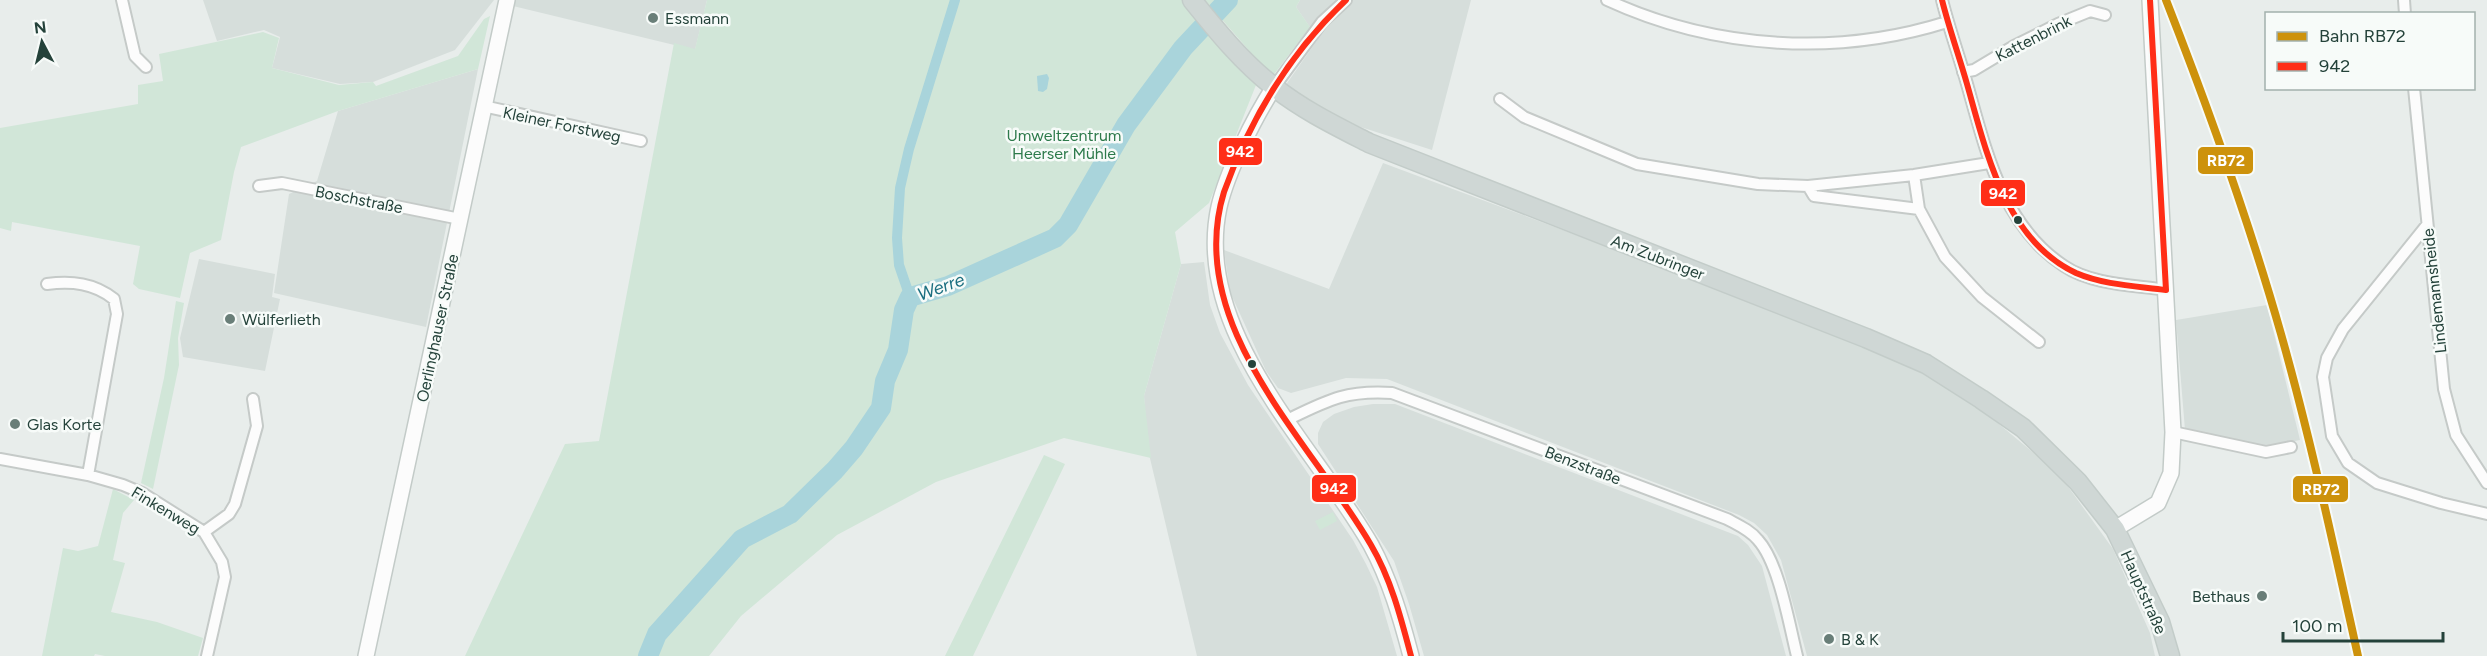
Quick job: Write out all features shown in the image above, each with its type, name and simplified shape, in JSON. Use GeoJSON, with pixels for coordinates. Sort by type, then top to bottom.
{"type":"FeatureCollection","features":[{"type":"Feature","properties":{"kind":"main road","name":"Am Zubringer"},"geometry":{"type":"LineString","coordinates":[[1192,0],[1228,44],[1274,87],[1320,118],[1369,143],[1866,338],[1926,364],[2023,428],[2078,482],[2115,529]]}},
{"type":"Feature","properties":{"kind":"main road","name":"Hauptstraße"},"geometry":{"type":"LineString","coordinates":[[2115,529],[2160,622],[2170,656]]}},
{"type":"Feature","properties":{"kind":"street"},"geometry":{"type":"LineString","coordinates":[[122,0],[135,56],[146,67]]}},
{"type":"Feature","properties":{"kind":"street","name":"Oerlinghauser Straße"},"geometry":{"type":"LineString","coordinates":[[366,656],[507,0]]}},
{"type":"Feature","properties":{"kind":"street"},"geometry":{"type":"LineString","coordinates":[[1346,0],[1322,22],[1260,108],[1219,207],[1216,240],[1222,292],[1231,322],[1255,373],[1371,547],[1397,605],[1411,656]]}},
{"type":"Feature","properties":{"kind":"street"},"geometry":{"type":"LineString","coordinates":[[1607,0],[1677,27],[1733,39],[1785,44],[1872,39],[1925,30],[1947,22]]}},
{"type":"Feature","properties":{"kind":"street"},"geometry":{"type":"LineString","coordinates":[[1942,0],[1989,163],[2013,213],[2022,226],[2064,266],[2091,278],[2166,290]]}},
{"type":"Feature","properties":{"kind":"street"},"geometry":{"type":"LineString","coordinates":[[2115,529],[2157,504],[2172,473],[2173,432],[2150,0]]}},
{"type":"Feature","properties":{"kind":"street","name":"Kattenbrink"},"geometry":{"type":"LineString","coordinates":[[1964,72],[1974,70],[2014,46],[2090,11],[2105,15]]}},
{"type":"Feature","properties":{"kind":"street","name":"Lindemannsheide"},"geometry":{"type":"LineString","coordinates":[[2414,90],[2444,389],[2456,435],[2487,483]]}},
{"type":"Feature","properties":{"kind":"street"},"geometry":{"type":"LineString","coordinates":[[1500,99],[1524,117],[1637,164],[1758,184],[1808,186],[1914,175],[1989,163]]}},
{"type":"Feature","properties":{"kind":"street","name":"Kleiner Forstweg"},"geometry":{"type":"LineString","coordinates":[[483,106],[642,141]]}},
{"type":"Feature","properties":{"kind":"street"},"geometry":{"type":"LineString","coordinates":[[1914,175],[1919,208],[1945,257],[1982,297],[2039,342]]}},
{"type":"Feature","properties":{"kind":"street","name":"Boschstraße"},"geometry":{"type":"LineString","coordinates":[[258,186],[282,183],[460,219]]}},
{"type":"Feature","properties":{"kind":"street"},"geometry":{"type":"LineString","coordinates":[[1808,186],[1814,196],[1919,208]]}},
{"type":"Feature","properties":{"kind":"street"},"geometry":{"type":"LineString","coordinates":[[2427,225],[2343,329],[2327,358],[2324,377],[2332,436],[2348,463],[2377,483],[2441,503],[2487,514]]}},
{"type":"Feature","properties":{"kind":"street"},"geometry":{"type":"LineString","coordinates":[[47,284],[68,282],[101,288],[114,299],[117,314],[88,475]]}},
{"type":"Feature","properties":{"kind":"street","name":"Benzstraße"},"geometry":{"type":"LineString","coordinates":[[1287,420],[1323,403],[1352,393],[1392,393],[1727,519],[1757,538],[1770,557],[1797,656]]}},
{"type":"Feature","properties":{"kind":"street"},"geometry":{"type":"LineString","coordinates":[[204,532],[229,514],[236,504],[257,426],[253,399]]}},
{"type":"Feature","properties":{"kind":"street"},"geometry":{"type":"LineString","coordinates":[[2173,432],[2266,452],[2290,447]]}},
{"type":"Feature","properties":{"kind":"street","name":"Finkenweg"},"geometry":{"type":"LineString","coordinates":[[0,459],[88,475],[123,485],[204,532],[222,562],[225,578],[207,656]]}},
{"type":"Feature","properties":{"kind":"shaded area"},"geometry":{"type":"Polygon","coordinates":[[[203,0],[494,0],[455,50],[373,82],[340,84],[272,68],[280,37],[264,30],[217,41],[203,0]]]}},
{"type":"Feature","properties":{"kind":"shaded area"},"geometry":{"type":"Polygon","coordinates":[[[515,0],[707,0],[695,50],[513,6],[515,0]]]}},
{"type":"Feature","properties":{"kind":"shaded area"},"geometry":{"type":"Polygon","coordinates":[[[1300,0],[1471,0],[1432,150],[1339,120],[1285,86],[1318,39],[1296,7],[1300,0]]]}},
{"type":"Feature","properties":{"kind":"shaded area"},"geometry":{"type":"Polygon","coordinates":[[[478,69],[426,327],[274,293],[289,194],[317,181],[338,111],[478,69]]]}},
{"type":"Feature","properties":{"kind":"shaded area"},"geometry":{"type":"Polygon","coordinates":[[[1383,163],[1868,344],[1958,390],[2059,474],[2113,549],[2150,633],[2155,656],[1807,656],[1781,560],[1767,535],[1754,523],[1739,515],[1387,379],[1346,378],[1291,393],[1278,388],[1266,371],[1230,292],[1224,250],[1329,289],[1383,163]]]}},
{"type":"Feature","properties":{"kind":"shaded area","name":"Wülferlieth"},"geometry":{"type":"Polygon","coordinates":[[[199,259],[275,274],[272,297],[280,299],[265,371],[183,357],[180,338],[199,259]]]}},
{"type":"Feature","properties":{"kind":"shaded area"},"geometry":{"type":"Polygon","coordinates":[[[1204,262],[1210,305],[1220,333],[1248,385],[1353,540],[1377,587],[1397,656],[1197,656],[1148,450],[1144,396],[1181,264],[1204,262]]]}},
{"type":"Feature","properties":{"kind":"shaded area"},"geometry":{"type":"Polygon","coordinates":[[[2267,305],[2300,440],[2263,447],[2185,430],[2176,320],[2267,305]]]}},
{"type":"Feature","properties":{"kind":"shaded area"},"geometry":{"type":"Polygon","coordinates":[[[1395,404],[1738,536],[1748,545],[1762,566],[1786,656],[1424,656],[1394,561],[1318,444],[1318,433],[1323,422],[1334,414],[1354,407],[1395,404]]]}},
{"type":"Feature","properties":{"kind":"green space","name":"Umweltzentrum Heerser Mühle"},"geometry":{"type":"Polygon","coordinates":[[[707,0],[1193,0],[1256,85],[1209,203],[1175,232],[1181,264],[1144,396],[1151,458],[1064,438],[936,482],[837,535],[741,616],[709,656],[465,656],[565,444],[599,441],[674,43],[695,49],[707,0]]]}},
{"type":"Feature","properties":{"kind":"green space"},"geometry":{"type":"Polygon","coordinates":[[[1205,0],[1300,0],[1296,7],[1310,27],[1272,77],[1205,0]]]}},
{"type":"Feature","properties":{"kind":"green space"},"geometry":{"type":"Polygon","coordinates":[[[490,16],[478,69],[338,111],[241,147],[221,240],[190,253],[180,298],[139,289],[133,284],[140,246],[12,222],[11,231],[0,228],[0,128],[138,104],[138,85],[163,81],[159,54],[263,32],[279,38],[272,68],[339,85],[373,82],[376,86],[458,56],[484,19],[490,16]]]}},
{"type":"Feature","properties":{"kind":"green space"},"geometry":{"type":"Polygon","coordinates":[[[176,301],[184,303],[178,338],[179,365],[153,489],[141,483],[164,378],[176,301]]]}},
{"type":"Feature","properties":{"kind":"green space"},"geometry":{"type":"Polygon","coordinates":[[[1044,455],[1065,464],[973,656],[945,656],[1044,455]]]}},
{"type":"Feature","properties":{"kind":"green space"},"geometry":{"type":"Polygon","coordinates":[[[113,489],[134,500],[123,513],[113,560],[125,563],[111,612],[157,622],[203,638],[198,656],[105,656],[95,654],[94,656],[42,656],[63,548],[78,551],[98,546],[113,489]]]}},
{"type":"Feature","properties":{"kind":"green space"},"geometry":{"type":"Polygon","coordinates":[[[1333,512],[1337,521],[1320,530],[1315,521],[1333,512]]]}},
{"type":"Feature","properties":{"kind":"water"},"geometry":{"type":"Polygon","coordinates":[[[1047,74],[1049,78],[1047,89],[1043,92],[1038,91],[1037,76],[1047,74]]]}},
{"type":"Feature","properties":{"kind":"waterway"},"geometry":{"type":"LineString","coordinates":[[910,297],[899,265],[897,238],[900,188],[909,149],[955,0]]}},
{"type":"Feature","properties":{"kind":"waterway","name":"Werre"},"geometry":{"type":"LineString","coordinates":[[648,656],[657,634],[742,539],[790,514],[854,448],[881,408],[885,381],[898,350],[904,310],[910,297],[948,286],[1055,238],[1068,225],[1126,125],[1183,48],[1228,0]]}},
{"type":"Feature","properties":{"kind":"rail line","name":"RB72"},"geometry":{"type":"LineString","coordinates":[[2166,0],[2228,166],[2269,292],[2312,454],[2358,656]]}},
{"type":"Feature","properties":{"kind":"transit line","name":"942"},"geometry":{"type":"LineString","coordinates":[[1346,0],[1325,21],[1289,65],[1259,113],[1224,192],[1216,241],[1221,289],[1237,335],[1287,423],[1346,505],[1371,545],[1395,599],[1411,656]]}},
{"type":"Feature","properties":{"kind":"transit line","name":"942"},"geometry":{"type":"LineString","coordinates":[[1942,0],[1991,165],[2015,216],[2032,239],[2052,258],[2076,273],[2109,283],[2166,290]]}},
{"type":"Feature","properties":{"kind":"transit line","name":"942"},"geometry":{"type":"LineString","coordinates":[[2150,0],[2166,290]]}},
{"type":"Feature","properties":{"kind":"place","name":"Essmann"},"geometry":{"type":"Point","coordinates":[653,18]}},
{"type":"Feature","properties":{"kind":"place","name":"Wülferlieth"},"geometry":{"type":"Point","coordinates":[230,319]}},
{"type":"Feature","properties":{"kind":"place","name":"Glas Korte"},"geometry":{"type":"Point","coordinates":[15,424]}},
{"type":"Feature","properties":{"kind":"place","name":"Bethaus"},"geometry":{"type":"Point","coordinates":[2262,596]}},
{"type":"Feature","properties":{"kind":"place","name":"B & K"},"geometry":{"type":"Point","coordinates":[1829,639]}}]}
